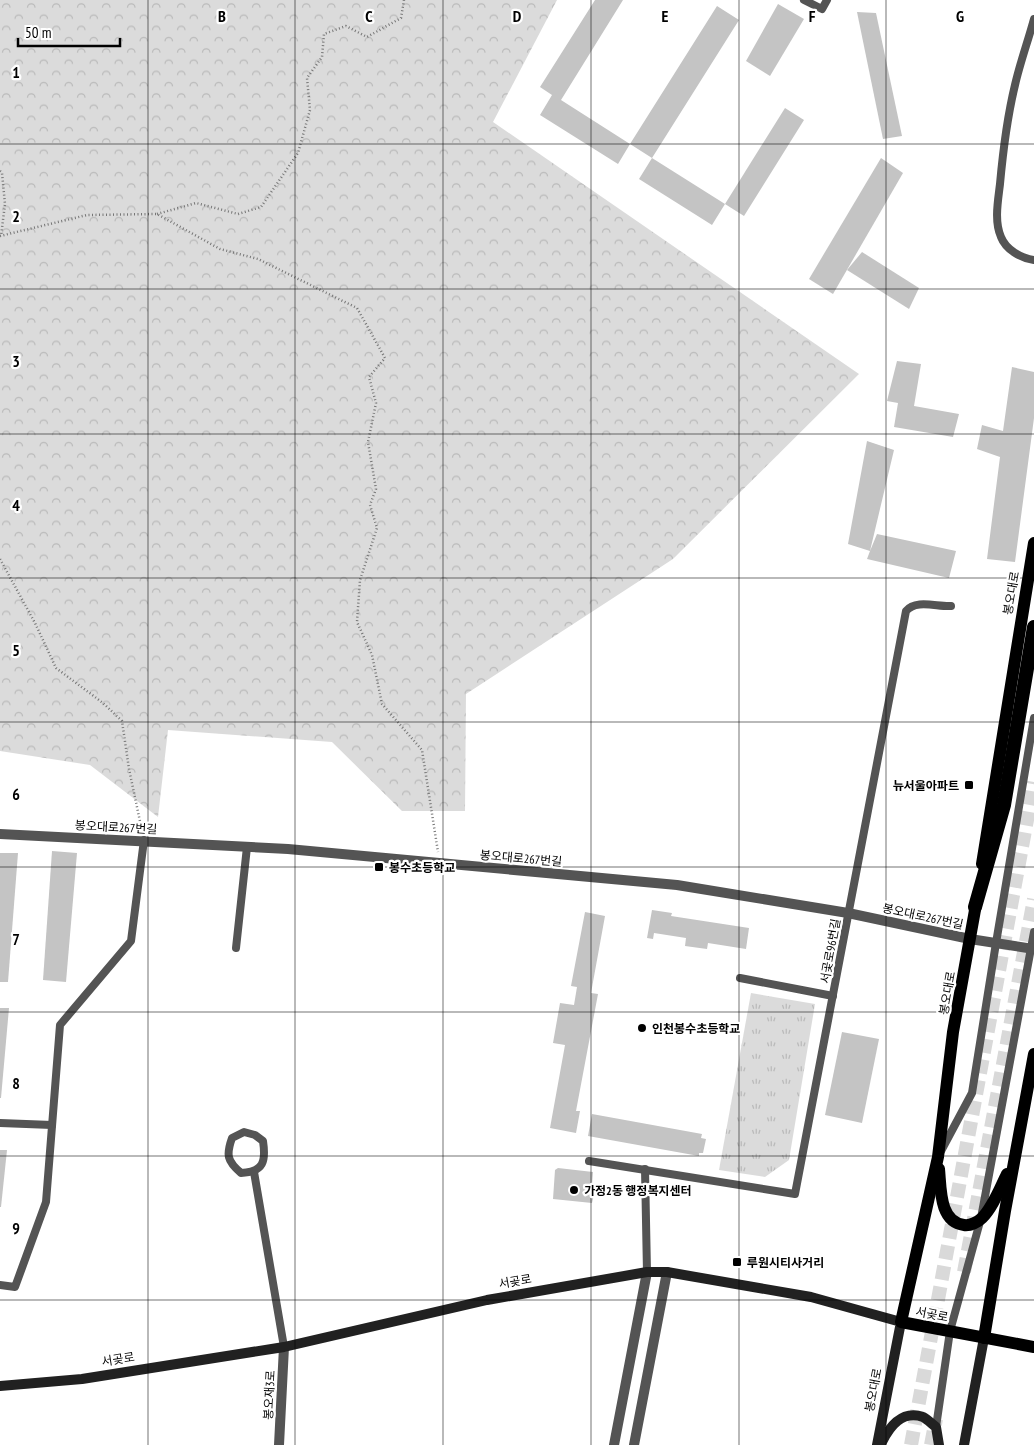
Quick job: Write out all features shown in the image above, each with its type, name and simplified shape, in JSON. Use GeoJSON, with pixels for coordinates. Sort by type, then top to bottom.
{"type":"FeatureCollection","features":[{"type":"Feature","properties":{"kind":"highway"},"geometry":{"type":"LineString","coordinates":[[975,907],[1004,805],[1034,628]]}},
{"type":"Feature","properties":{"kind":"main road","name":"봉오대로"},"geometry":{"type":"LineString","coordinates":[[879,1445],[901,1322],[938,1157],[953,1032],[970,939],[1034,543]]}},
{"type":"Feature","properties":{"kind":"main road"},"geometry":{"type":"LineString","coordinates":[[964,1445],[1034,1054]]}},
{"type":"Feature","properties":{"kind":"main road"},"geometry":{"type":"LineString","coordinates":[[938,1157],[942,1201],[948,1216],[959,1224],[968,1226],[981,1218],[996,1196],[1015,1157]]}},
{"type":"Feature","properties":{"kind":"main road","name":"서곶로"},"geometry":{"type":"LineString","coordinates":[[0,1386],[82,1380],[284,1346],[488,1300],[647,1272],[668,1272],[811,1297],[901,1322],[1034,1348]]}},
{"type":"Feature","properties":{"kind":"main road"},"geometry":{"type":"LineString","coordinates":[[879,1445],[887,1430],[899,1418],[908,1416],[923,1417],[936,1427],[939,1445]]}},
{"type":"Feature","properties":{"kind":"street","name":"봉오대로267번길"},"geometry":{"type":"LineString","coordinates":[[0,834],[144,840],[247,847],[677,885],[848,913],[970,939],[1032,949]]}},
{"type":"Feature","properties":{"kind":"street"},"geometry":{"type":"LineString","coordinates":[[614,1445],[647,1272]]}},
{"type":"Feature","properties":{"kind":"street"},"geometry":{"type":"LineString","coordinates":[[634,1445],[668,1272]]}},
{"type":"Feature","properties":{"kind":"street","name":"봉오재3로"},"geometry":{"type":"LineString","coordinates":[[279,1445],[284,1346]]}},
{"type":"Feature","properties":{"kind":"lane"},"geometry":{"type":"LineString","coordinates":[[804,0],[822,8],[827,0]]}},
{"type":"Feature","properties":{"kind":"lane"},"geometry":{"type":"LineString","coordinates":[[1034,19],[1015,86],[1004,147],[997,210],[1001,238],[1010,249],[1020,256],[1034,260]]}},
{"type":"Feature","properties":{"kind":"lane","name":"서곷로96번길"},"geometry":{"type":"LineString","coordinates":[[589,1161],[795,1194],[906,611],[910,606],[916,604],[951,606]]}},
{"type":"Feature","properties":{"kind":"lane"},"geometry":{"type":"LineString","coordinates":[[938,1157],[972,1093],[1034,718]]}},
{"type":"Feature","properties":{"kind":"lane"},"geometry":{"type":"LineString","coordinates":[[0,1285],[15,1287],[46,1202],[60,1025],[131,941],[144,840]]}},
{"type":"Feature","properties":{"kind":"lane"},"geometry":{"type":"LineString","coordinates":[[236,948],[247,847]]}},
{"type":"Feature","properties":{"kind":"lane"},"geometry":{"type":"LineString","coordinates":[[936,1427],[950,1332],[981,1218],[1034,932]]}},
{"type":"Feature","properties":{"kind":"lane"},"geometry":{"type":"LineString","coordinates":[[740,978],[833,996]]}},
{"type":"Feature","properties":{"kind":"lane"},"geometry":{"type":"LineString","coordinates":[[0,1123],[52,1125]]}},
{"type":"Feature","properties":{"kind":"lane"},"geometry":{"type":"LineString","coordinates":[[244,1132],[255,1135],[263,1141],[265,1152],[261,1166],[254,1172],[241,1173],[230,1160],[227,1151],[232,1138],[244,1132]]}},
{"type":"Feature","properties":{"kind":"lane"},"geometry":{"type":"LineString","coordinates":[[645,1169],[647,1272]]}},
{"type":"Feature","properties":{"kind":"lane"},"geometry":{"type":"LineString","coordinates":[[254,1172],[284,1346]]}},
{"type":"Feature","properties":{"kind":"path"},"geometry":{"type":"LineString","coordinates":[[0,171],[2,173],[5,204],[0,236],[86,216],[157,214],[196,203],[238,214],[261,207],[298,153],[310,110],[307,78],[322,57],[324,34],[346,26],[367,37],[401,18],[404,0]]}},
{"type":"Feature","properties":{"kind":"path"},"geometry":{"type":"LineString","coordinates":[[157,214],[220,249],[258,259],[357,308],[385,358],[369,377],[376,403],[368,442],[376,489],[370,505],[377,528],[360,580],[356,622],[372,655],[382,704],[422,750],[440,863]]}},
{"type":"Feature","properties":{"kind":"path"},"geometry":{"type":"LineString","coordinates":[[0,559],[35,623],[56,668],[102,703],[122,721],[129,769],[144,840]]}},
{"type":"Feature","properties":{"kind":"green space"},"geometry":{"type":"Polygon","coordinates":[[[0,0],[557,0],[493,122],[859,374],[673,559],[466,694],[465,811],[402,811],[332,742],[168,730],[158,817],[90,765],[0,751],[0,0]]]}},
{"type":"Feature","properties":{"kind":"green space"},"geometry":{"type":"Polygon","coordinates":[[[751,993],[815,1004],[789,1160],[765,1177],[719,1170],[751,993]]]}},
{"type":"Feature","properties":{"kind":"building"},"geometry":{"type":"Polygon","coordinates":[[[595,0],[623,0],[561,100],[630,144],[618,164],[540,115],[552,95],[540,87],[595,0]]]}},
{"type":"Feature","properties":{"kind":"building"},"geometry":{"type":"Polygon","coordinates":[[[778,4],[804,19],[770,76],[746,61],[778,4]]]}},
{"type":"Feature","properties":{"kind":"building"},"geometry":{"type":"Polygon","coordinates":[[[717,6],[739,20],[652,158],[630,144],[717,6]]]}},
{"type":"Feature","properties":{"kind":"building"},"geometry":{"type":"Polygon","coordinates":[[[857,12],[876,13],[902,136],[883,139],[857,12]]]}},
{"type":"Feature","properties":{"kind":"building"},"geometry":{"type":"Polygon","coordinates":[[[785,108],[804,120],[744,216],[725,204],[785,108]]]}},
{"type":"Feature","properties":{"kind":"building"},"geometry":{"type":"Polygon","coordinates":[[[652,158],[725,204],[712,225],[639,179],[652,158]]]}},
{"type":"Feature","properties":{"kind":"building"},"geometry":{"type":"Polygon","coordinates":[[[881,158],[903,173],[833,294],[809,279],[881,158]]]}},
{"type":"Feature","properties":{"kind":"building"},"geometry":{"type":"Polygon","coordinates":[[[862,252],[919,288],[909,309],[847,270],[862,252]]]}},
{"type":"Feature","properties":{"kind":"building"},"geometry":{"type":"Polygon","coordinates":[[[897,361],[921,364],[914,406],[959,414],[953,437],[894,427],[898,403],[887,401],[897,361]]]}},
{"type":"Feature","properties":{"kind":"building"},"geometry":{"type":"Polygon","coordinates":[[[1012,367],[1034,372],[1034,418],[1015,562],[987,559],[1000,457],[977,449],[982,425],[1003,431],[1012,367]]]}},
{"type":"Feature","properties":{"kind":"building"},"geometry":{"type":"Polygon","coordinates":[[[867,441],[894,450],[870,551],[848,544],[867,441]]]}},
{"type":"Feature","properties":{"kind":"building"},"geometry":{"type":"Polygon","coordinates":[[[877,534],[956,551],[949,578],[867,559],[877,534]]]}},
{"type":"Feature","properties":{"kind":"building"},"geometry":{"type":"Polygon","coordinates":[[[52,851],[77,853],[66,982],[43,980],[52,851]]]}},
{"type":"Feature","properties":{"kind":"building"},"geometry":{"type":"Polygon","coordinates":[[[0,853],[18,853],[8,982],[0,982],[0,853]]]}},
{"type":"Feature","properties":{"kind":"building"},"geometry":{"type":"Polygon","coordinates":[[[652,910],[672,913],[671,916],[749,928],[746,949],[708,943],[707,949],[685,946],[686,938],[654,933],[653,939],[647,938],[652,910]]]}},
{"type":"Feature","properties":{"kind":"building"},"geometry":{"type":"Polygon","coordinates":[[[585,912],[605,916],[591,993],[598,994],[576,1111],[580,1111],[576,1133],[550,1128],[565,1045],[553,1043],[560,1003],[574,1005],[577,987],[571,986],[585,912]]]}},
{"type":"Feature","properties":{"kind":"building"},"geometry":{"type":"Polygon","coordinates":[[[0,1008],[9,1008],[1,1098],[0,1098],[0,1008]]]}},
{"type":"Feature","properties":{"kind":"building"},"geometry":{"type":"Polygon","coordinates":[[[842,1032],[879,1039],[862,1123],[825,1115],[842,1032]]]}},
{"type":"Feature","properties":{"kind":"building"},"geometry":{"type":"Polygon","coordinates":[[[592,1114],[702,1134],[701,1138],[706,1139],[703,1153],[699,1153],[699,1156],[588,1136],[592,1114]]]}},
{"type":"Feature","properties":{"kind":"building"},"geometry":{"type":"Polygon","coordinates":[[[0,1150],[7,1150],[1,1207],[0,1207],[0,1150]]]}},
{"type":"Feature","properties":{"kind":"building","name":"가정2동 행정복지센터"},"geometry":{"type":"Polygon","coordinates":[[[558,1168],[593,1172],[592,1185],[596,1185],[592,1203],[553,1199],[555,1170],[558,1168]]]}},
{"type":"Feature","properties":{"kind":"tunnel"},"geometry":{"type":"LineString","coordinates":[[911,1445],[1034,782]]}},
{"type":"Feature","properties":{"kind":"tunnel"},"geometry":{"type":"LineString","coordinates":[[964,1272],[1034,899]]}},
{"type":"Feature","properties":{"kind":"tunnel"},"geometry":{"type":"LineString","coordinates":[[931,1445],[936,1419]]}},
{"type":"Feature","properties":{"kind":"place","name":"뉴서울아파트"},"geometry":{"type":"Point","coordinates":[969,785]}},
{"type":"Feature","properties":{"kind":"place","name":"봉수초등학교"},"geometry":{"type":"Point","coordinates":[379,867]}},
{"type":"Feature","properties":{"kind":"place","name":"인천봉수초등학교"},"geometry":{"type":"Point","coordinates":[642,1028]}},
{"type":"Feature","properties":{"kind":"place","name":"가정2동 행정복지센터"},"geometry":{"type":"Point","coordinates":[574,1190]}},
{"type":"Feature","properties":{"kind":"place","name":"루원시티사거리"},"geometry":{"type":"Point","coordinates":[737,1262]}}]}
